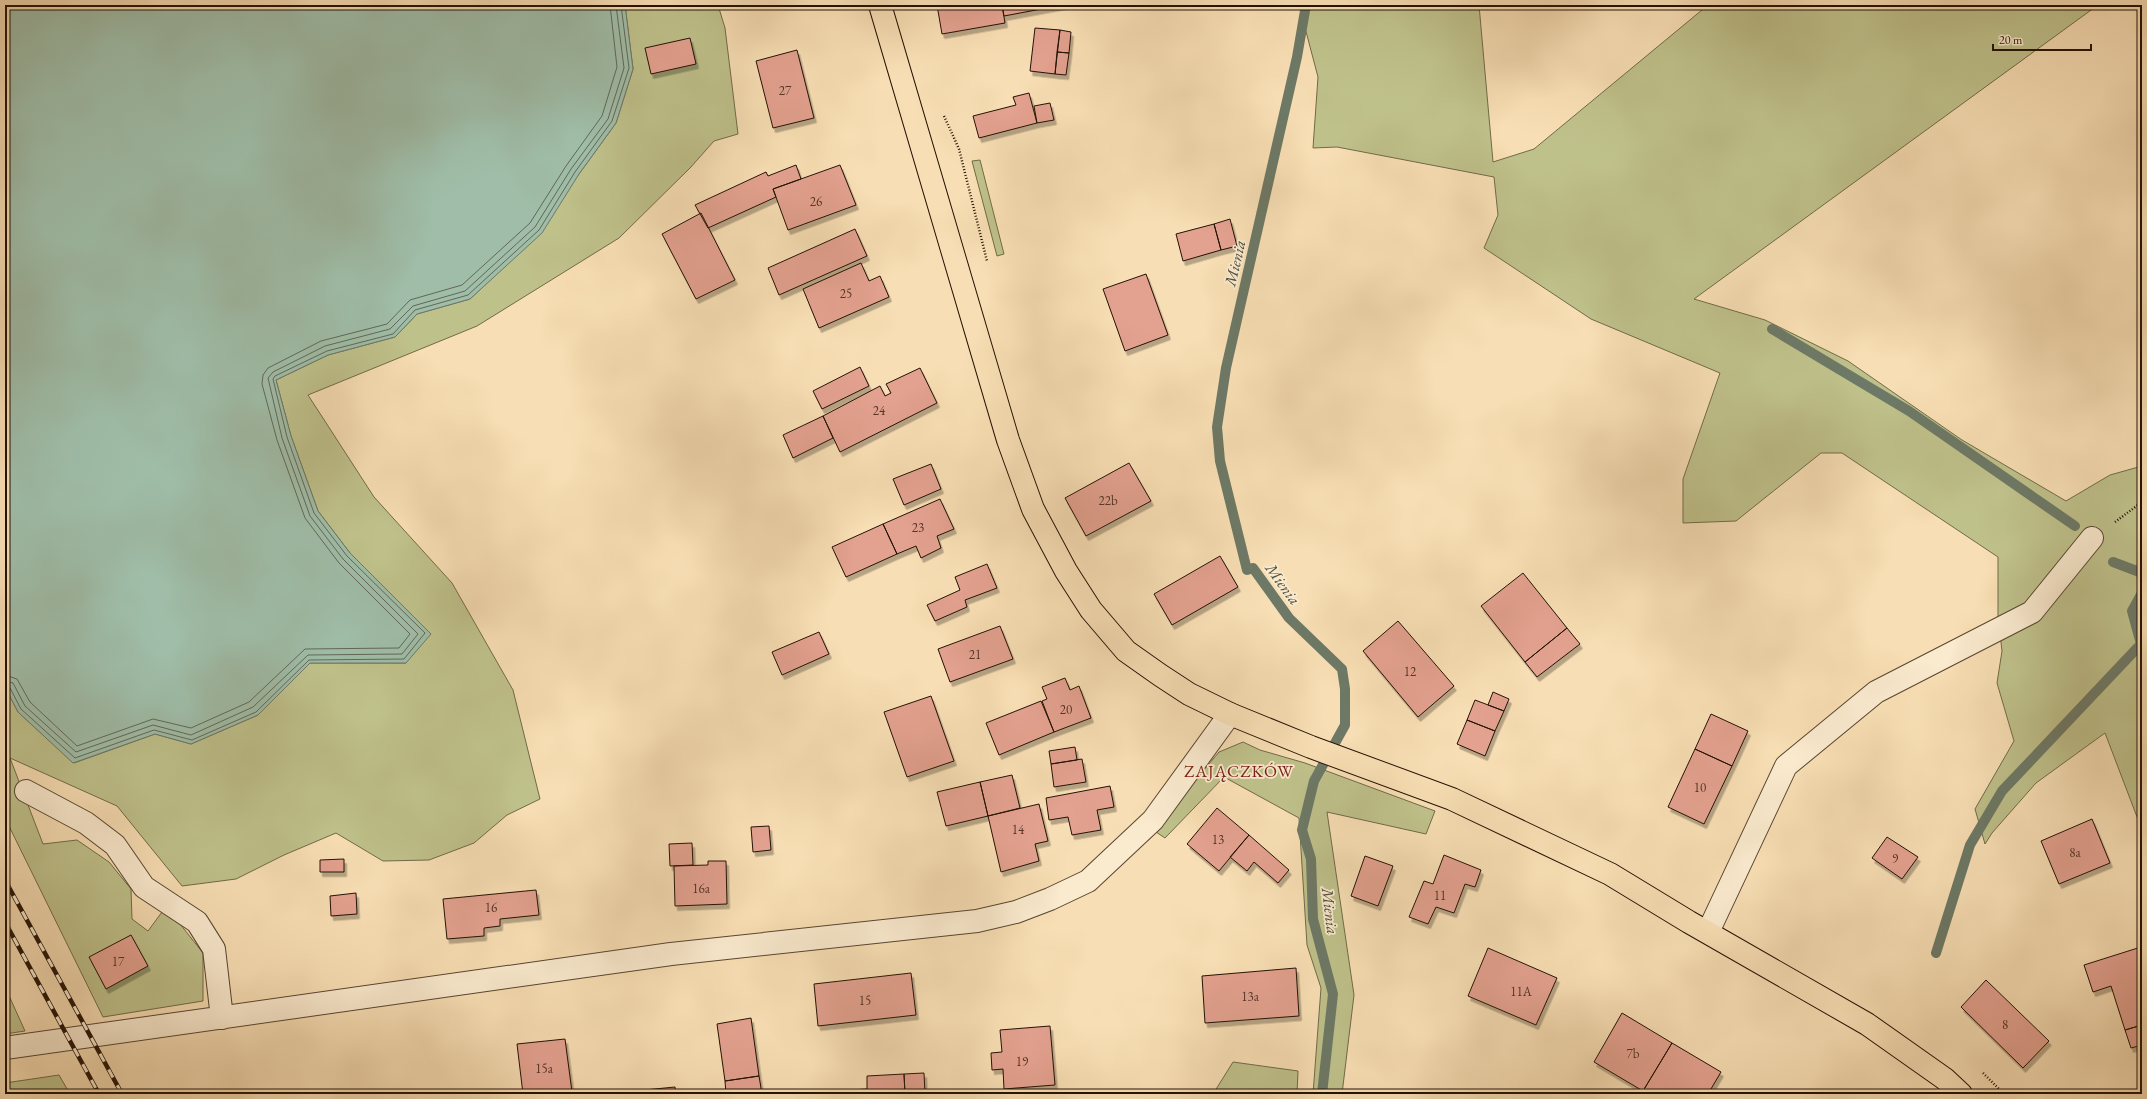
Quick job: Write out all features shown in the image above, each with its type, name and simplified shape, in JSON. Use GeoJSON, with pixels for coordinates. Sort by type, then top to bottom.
{"type":"FeatureCollection","features":[{"type":"Feature","properties":{"kind":"main road"},"geometry":{"type":"LineString","coordinates":[[880,5],[1008,440],[1033,509],[1066,572],[1091,610],[1126,651],[1189,694],[1230,714],[1311,747],[1452,799],[1610,874],[1867,1024],[1945,1079],[1961,1094]]}},
{"type":"Feature","properties":{"kind":"street"},"geometry":{"type":"LineString","coordinates":[[1708,932],[1786,766],[1876,692],[2032,612],[2092,538]]}},
{"type":"Feature","properties":{"kind":"street"},"geometry":{"type":"LineString","coordinates":[[5,1048],[671,954],[977,921],[1016,912],[1050,900],[1088,881],[1121,853],[1153,820],[1230,714]]}},
{"type":"Feature","properties":{"kind":"street"},"geometry":{"type":"LineString","coordinates":[[26,791],[92,828],[115,845],[144,887],[168,901],[197,922],[214,949],[222,1018]]}},
{"type":"Feature","properties":{"kind":"path"},"geometry":{"type":"LineString","coordinates":[[944,115],[959,149],[988,264]]}},
{"type":"Feature","properties":{"kind":"path"},"geometry":{"type":"LineString","coordinates":[[2092,538],[2142,502]]}},
{"type":"Feature","properties":{"kind":"green space"},"geometry":{"type":"Polygon","coordinates":[[[625,5],[718,5],[725,28],[738,134],[714,141],[690,168],[619,238],[477,326],[308,395],[374,497],[452,583],[513,690],[540,799],[507,815],[474,843],[429,860],[383,861],[336,833],[284,855],[236,879],[182,886],[117,806],[10,758],[43,844],[77,840],[109,862],[131,889],[132,919],[148,931],[162,912],[180,924],[203,953],[203,1001],[103,1017],[5,818],[5,687],[18,712],[74,763],[155,734],[191,744],[258,715],[310,663],[406,663],[350,553],[318,511],[291,436],[276,380],[328,355],[395,337],[417,314],[470,299],[505,266],[579,174],[616,123],[633,69],[625,5]]]}},
{"type":"Feature","properties":{"kind":"green space"},"geometry":{"type":"Polygon","coordinates":[[[1299,5],[1479,5],[1493,162],[1534,149],[1708,5],[2098,5],[1694,299],[1765,320],[1848,361],[1962,440],[2066,501],[2110,475],[2142,466],[2142,830],[2105,733],[2036,783],[1992,833],[1985,844],[1975,809],[2014,741],[1997,683],[2002,651],[1998,617],[1998,557],[1842,453],[1821,453],[1736,521],[1683,523],[1683,479],[1720,373],[1591,319],[1484,248],[1498,215],[1494,177],[1337,147],[1313,148],[1318,77],[1299,5]]]}},
{"type":"Feature","properties":{"kind":"green space"},"geometry":{"type":"Polygon","coordinates":[[[980,160],[1004,254],[997,256],[972,161],[980,160]]]}},
{"type":"Feature","properties":{"kind":"green space"},"geometry":{"type":"Polygon","coordinates":[[[1243,742],[1260,750],[1305,763],[1435,811],[1426,834],[1327,812],[1354,995],[1342,1094],[1313,1094],[1321,988],[1307,945],[1299,818],[1224,777],[1165,838],[1153,830],[1219,752],[1243,742]]]}},
{"type":"Feature","properties":{"kind":"green space"},"geometry":{"type":"Polygon","coordinates":[[[5,987],[25,1031],[5,1034],[5,987]]]}},
{"type":"Feature","properties":{"kind":"green space"},"geometry":{"type":"Polygon","coordinates":[[[1233,1062],[1298,1071],[1297,1094],[1213,1094],[1233,1062]]]}},
{"type":"Feature","properties":{"kind":"green space"},"geometry":{"type":"Polygon","coordinates":[[[59,1075],[70,1094],[5,1094],[5,1083],[59,1075]]]}},
{"type":"Feature","properties":{"kind":"water"},"geometry":{"type":"Polygon","coordinates":[[[5,5],[625,5],[633,69],[616,123],[579,174],[542,233],[470,299],[417,314],[395,337],[328,355],[276,380],[291,436],[318,511],[350,553],[431,634],[406,663],[310,663],[258,715],[191,744],[155,734],[73,763],[18,712],[5,687],[5,5]]]}},
{"type":"Feature","properties":{"kind":"building"},"geometry":{"type":"Polygon","coordinates":[[[937,5],[1002,5],[1005,23],[942,34],[937,5]]]}},
{"type":"Feature","properties":{"kind":"building"},"geometry":{"type":"Polygon","coordinates":[[[1002,5],[1063,5],[1004,16],[1002,5]]]}},
{"type":"Feature","properties":{"kind":"building"},"geometry":{"type":"Polygon","coordinates":[[[1035,28],[1060,30],[1055,74],[1030,71],[1035,28]]]}},
{"type":"Feature","properties":{"kind":"building"},"geometry":{"type":"Polygon","coordinates":[[[1060,30],[1071,32],[1069,53],[1057,52],[1060,30]]]}},
{"type":"Feature","properties":{"kind":"building"},"geometry":{"type":"Polygon","coordinates":[[[690,38],[696,64],[651,74],[645,48],[690,38]]]}},
{"type":"Feature","properties":{"kind":"building"},"geometry":{"type":"Polygon","coordinates":[[[797,50],[814,118],[773,128],[756,61],[797,50]]]}},
{"type":"Feature","properties":{"kind":"building"},"geometry":{"type":"Polygon","coordinates":[[[1057,52],[1069,53],[1066,75],[1055,74],[1057,52]]]}},
{"type":"Feature","properties":{"kind":"building"},"geometry":{"type":"Polygon","coordinates":[[[1029,93],[1037,123],[979,138],[973,116],[1016,105],[1013,97],[1029,93]]]}},
{"type":"Feature","properties":{"kind":"building"},"geometry":{"type":"Polygon","coordinates":[[[1050,103],[1054,120],[1037,123],[1034,106],[1050,103]]]}},
{"type":"Feature","properties":{"kind":"building"},"geometry":{"type":"Polygon","coordinates":[[[796,165],[801,179],[773,189],[776,197],[708,228],[695,205],[766,172],[768,176],[796,165]]]}},
{"type":"Feature","properties":{"kind":"building"},"geometry":{"type":"Polygon","coordinates":[[[840,165],[856,205],[788,230],[773,189],[840,165]]]}},
{"type":"Feature","properties":{"kind":"building"},"geometry":{"type":"Polygon","coordinates":[[[701,213],[735,280],[696,299],[662,234],[701,213]]]}},
{"type":"Feature","properties":{"kind":"building"},"geometry":{"type":"Polygon","coordinates":[[[1230,219],[1237,246],[1221,250],[1214,224],[1230,219]]]}},
{"type":"Feature","properties":{"kind":"building"},"geometry":{"type":"Polygon","coordinates":[[[1214,224],[1221,250],[1183,261],[1176,234],[1214,224]]]}},
{"type":"Feature","properties":{"kind":"building"},"geometry":{"type":"Polygon","coordinates":[[[855,229],[867,256],[779,295],[768,268],[855,229]]]}},
{"type":"Feature","properties":{"kind":"building"},"geometry":{"type":"Polygon","coordinates":[[[861,263],[869,281],[880,276],[889,297],[819,328],[803,289],[861,263]]]}},
{"type":"Feature","properties":{"kind":"building"},"geometry":{"type":"Polygon","coordinates":[[[1146,274],[1168,335],[1125,351],[1103,289],[1146,274]]]}},
{"type":"Feature","properties":{"kind":"building"},"geometry":{"type":"Polygon","coordinates":[[[860,367],[869,386],[822,409],[813,391],[860,367]]]}},
{"type":"Feature","properties":{"kind":"building"},"geometry":{"type":"Polygon","coordinates":[[[920,368],[937,403],[840,452],[823,416],[880,386],[885,396],[891,393],[886,384],[920,368]]]}},
{"type":"Feature","properties":{"kind":"building"},"geometry":{"type":"Polygon","coordinates":[[[823,416],[833,438],[793,458],[783,435],[823,416]]]}},
{"type":"Feature","properties":{"kind":"building"},"geometry":{"type":"Polygon","coordinates":[[[1129,463],[1151,501],[1086,536],[1065,498],[1129,463]]]}},
{"type":"Feature","properties":{"kind":"building"},"geometry":{"type":"Polygon","coordinates":[[[931,464],[941,489],[904,505],[893,479],[931,464]]]}},
{"type":"Feature","properties":{"kind":"building"},"geometry":{"type":"Polygon","coordinates":[[[940,499],[954,529],[937,536],[941,548],[921,558],[916,546],[897,554],[883,524],[940,499]]]}},
{"type":"Feature","properties":{"kind":"building"},"geometry":{"type":"Polygon","coordinates":[[[883,524],[897,554],[846,577],[832,547],[883,524]]]}},
{"type":"Feature","properties":{"kind":"building"},"geometry":{"type":"Polygon","coordinates":[[[1220,556],[1238,587],[1172,625],[1154,594],[1220,556]]]}},
{"type":"Feature","properties":{"kind":"building"},"geometry":{"type":"Polygon","coordinates":[[[987,564],[997,588],[965,600],[967,607],[935,621],[927,605],[960,590],[955,577],[987,564]]]}},
{"type":"Feature","properties":{"kind":"building"},"geometry":{"type":"Polygon","coordinates":[[[1523,573],[1567,628],[1525,662],[1481,606],[1523,573]]]}},
{"type":"Feature","properties":{"kind":"building"},"geometry":{"type":"Polygon","coordinates":[[[1398,621],[1454,686],[1418,717],[1363,651],[1398,621]]]}},
{"type":"Feature","properties":{"kind":"building"},"geometry":{"type":"Polygon","coordinates":[[[1000,626],[1013,659],[950,682],[938,649],[1000,626]]]}},
{"type":"Feature","properties":{"kind":"building"},"geometry":{"type":"Polygon","coordinates":[[[1567,628],[1580,644],[1537,677],[1525,662],[1567,628]]]}},
{"type":"Feature","properties":{"kind":"building"},"geometry":{"type":"Polygon","coordinates":[[[819,632],[829,654],[782,675],[772,652],[819,632]]]}},
{"type":"Feature","properties":{"kind":"building"},"geometry":{"type":"Polygon","coordinates":[[[1065,678],[1070,690],[1079,686],[1091,718],[1054,732],[1042,701],[1047,699],[1042,687],[1065,678]]]}},
{"type":"Feature","properties":{"kind":"building"},"geometry":{"type":"Polygon","coordinates":[[[1493,692],[1509,699],[1504,711],[1488,705],[1493,692]]]}},
{"type":"Feature","properties":{"kind":"building"},"geometry":{"type":"Polygon","coordinates":[[[931,696],[954,761],[907,777],[884,712],[931,696]]]}},
{"type":"Feature","properties":{"kind":"building"},"geometry":{"type":"Polygon","coordinates":[[[1475,700],[1504,711],[1495,731],[1467,720],[1475,700]]]}},
{"type":"Feature","properties":{"kind":"building"},"geometry":{"type":"Polygon","coordinates":[[[1041,701],[1054,732],[999,755],[986,723],[1041,701]]]}},
{"type":"Feature","properties":{"kind":"building"},"geometry":{"type":"Polygon","coordinates":[[[1711,714],[1748,731],[1732,766],[1695,749],[1711,714]]]}},
{"type":"Feature","properties":{"kind":"building"},"geometry":{"type":"Polygon","coordinates":[[[1467,720],[1495,731],[1485,756],[1457,744],[1467,720]]]}},
{"type":"Feature","properties":{"kind":"building"},"geometry":{"type":"Polygon","coordinates":[[[1075,747],[1077,760],[1051,764],[1049,751],[1075,747]]]}},
{"type":"Feature","properties":{"kind":"building"},"geometry":{"type":"Polygon","coordinates":[[[1695,749],[1732,766],[1704,824],[1668,807],[1695,749]]]}},
{"type":"Feature","properties":{"kind":"building"},"geometry":{"type":"Polygon","coordinates":[[[1082,759],[1086,782],[1054,787],[1051,764],[1082,759]]]}},
{"type":"Feature","properties":{"kind":"building"},"geometry":{"type":"Polygon","coordinates":[[[1012,775],[1020,808],[988,816],[980,782],[1012,775]]]}},
{"type":"Feature","properties":{"kind":"building"},"geometry":{"type":"Polygon","coordinates":[[[980,782],[988,816],[946,826],[937,792],[980,782]]]}},
{"type":"Feature","properties":{"kind":"building"},"geometry":{"type":"Polygon","coordinates":[[[1110,786],[1114,807],[1097,810],[1101,830],[1072,835],[1068,817],[1049,820],[1046,798],[1110,786]]]}},
{"type":"Feature","properties":{"kind":"building"},"geometry":{"type":"Polygon","coordinates":[[[1039,804],[1048,841],[1035,844],[1039,861],[1001,872],[988,816],[1039,804]]]}},
{"type":"Feature","properties":{"kind":"building"},"geometry":{"type":"Polygon","coordinates":[[[1217,808],[1249,835],[1219,871],[1187,844],[1217,808]]]}},
{"type":"Feature","properties":{"kind":"building"},"geometry":{"type":"Polygon","coordinates":[[[2092,819],[2110,863],[2059,884],[2041,841],[2092,819]]]}},
{"type":"Feature","properties":{"kind":"building"},"geometry":{"type":"Polygon","coordinates":[[[769,826],[771,850],[753,852],[751,827],[769,826]]]}},
{"type":"Feature","properties":{"kind":"building"},"geometry":{"type":"Polygon","coordinates":[[[1249,835],[1289,870],[1278,883],[1254,862],[1247,871],[1230,857],[1249,835]]]}},
{"type":"Feature","properties":{"kind":"building"},"geometry":{"type":"Polygon","coordinates":[[[1887,837],[1918,857],[1902,879],[1872,858],[1887,837]]]}},
{"type":"Feature","properties":{"kind":"building"},"geometry":{"type":"Polygon","coordinates":[[[692,843],[693,865],[670,866],[669,844],[692,843]]]}},
{"type":"Feature","properties":{"kind":"building"},"geometry":{"type":"Polygon","coordinates":[[[1444,855],[1481,870],[1475,887],[1465,884],[1454,913],[1436,907],[1428,924],[1409,917],[1424,881],[1433,884],[1444,855]]]}},
{"type":"Feature","properties":{"kind":"building"},"geometry":{"type":"Polygon","coordinates":[[[1365,856],[1393,866],[1378,906],[1351,896],[1365,856]]]}},
{"type":"Feature","properties":{"kind":"building"},"geometry":{"type":"Polygon","coordinates":[[[344,859],[344,872],[320,872],[320,860],[344,859]]]}},
{"type":"Feature","properties":{"kind":"building"},"geometry":{"type":"Polygon","coordinates":[[[708,861],[726,861],[727,904],[675,906],[674,866],[708,865],[708,861]]]}},
{"type":"Feature","properties":{"kind":"building"},"geometry":{"type":"Polygon","coordinates":[[[536,890],[539,915],[500,919],[500,926],[484,928],[484,936],[447,939],[443,899],[536,890]]]}},
{"type":"Feature","properties":{"kind":"building"},"geometry":{"type":"Polygon","coordinates":[[[356,893],[357,914],[331,916],[330,896],[356,893]]]}},
{"type":"Feature","properties":{"kind":"building"},"geometry":{"type":"Polygon","coordinates":[[[131,935],[148,966],[106,989],[89,957],[131,935]]]}},
{"type":"Feature","properties":{"kind":"building"},"geometry":{"type":"Polygon","coordinates":[[[2141,947],[2142,1025],[2125,1030],[2111,986],[2093,992],[2084,965],[2141,947]]]}},
{"type":"Feature","properties":{"kind":"building"},"geometry":{"type":"Polygon","coordinates":[[[1488,948],[1557,978],[1536,1025],[1468,996],[1488,948]]]}},
{"type":"Feature","properties":{"kind":"building"},"geometry":{"type":"Polygon","coordinates":[[[1296,968],[1299,1016],[1205,1023],[1202,976],[1296,968]]]}},
{"type":"Feature","properties":{"kind":"building"},"geometry":{"type":"Polygon","coordinates":[[[911,973],[916,1015],[818,1026],[814,984],[911,973]]]}},
{"type":"Feature","properties":{"kind":"building"},"geometry":{"type":"Polygon","coordinates":[[[1986,980],[2049,1041],[2023,1068],[1961,1007],[1986,980]]]}},
{"type":"Feature","properties":{"kind":"building"},"geometry":{"type":"Polygon","coordinates":[[[1622,1013],[1672,1043],[1643,1091],[1594,1062],[1622,1013]]]}},
{"type":"Feature","properties":{"kind":"building"},"geometry":{"type":"Polygon","coordinates":[[[751,1018],[759,1076],[725,1081],[717,1024],[751,1018]]]}},
{"type":"Feature","properties":{"kind":"building"},"geometry":{"type":"Polygon","coordinates":[[[2142,1025],[2142,1045],[2131,1048],[2125,1030],[2142,1025]]]}},
{"type":"Feature","properties":{"kind":"building"},"geometry":{"type":"Polygon","coordinates":[[[1050,1026],[1055,1085],[1004,1089],[1003,1069],[992,1070],[991,1053],[1002,1052],[1000,1030],[1050,1026]]]}},
{"type":"Feature","properties":{"kind":"building"},"geometry":{"type":"Polygon","coordinates":[[[565,1039],[572,1092],[523,1094],[517,1044],[565,1039]]]}},
{"type":"Feature","properties":{"kind":"building"},"geometry":{"type":"Polygon","coordinates":[[[1672,1043],[1721,1072],[1708,1094],[1648,1094],[1643,1091],[1672,1043]]]}},
{"type":"Feature","properties":{"kind":"building"},"geometry":{"type":"Polygon","coordinates":[[[924,1073],[925,1094],[905,1094],[904,1074],[924,1073]]]}},
{"type":"Feature","properties":{"kind":"building"},"geometry":{"type":"Polygon","coordinates":[[[904,1074],[905,1094],[850,1094],[850,1090],[867,1089],[867,1076],[904,1074]]]}},
{"type":"Feature","properties":{"kind":"building"},"geometry":{"type":"Polygon","coordinates":[[[759,1076],[762,1094],[726,1094],[725,1081],[759,1076]]]}},
{"type":"Feature","properties":{"kind":"building"},"geometry":{"type":"Polygon","coordinates":[[[675,1087],[676,1094],[624,1094],[624,1092],[675,1087]]]}},
{"type":"Feature","properties":{"kind":"waterway","name":"Mienia"},"geometry":{"type":"LineString","coordinates":[[1306,5],[1297,57],[1226,368],[1217,427],[1220,461],[1247,570],[1253,568],[1289,618],[1342,669],[1345,689],[1345,725],[1314,781],[1302,830],[1311,859],[1313,919],[1333,994],[1322,1094]]}},
{"type":"Feature","properties":{"kind":"waterway"},"geometry":{"type":"LineString","coordinates":[[1772,329],[1909,411],[2075,526]]}},
{"type":"Feature","properties":{"kind":"waterway"},"geometry":{"type":"LineString","coordinates":[[2113,562],[2142,573]]}},
{"type":"Feature","properties":{"kind":"waterway"},"geometry":{"type":"LineString","coordinates":[[1936,953],[1970,845],[2002,791],[2141,644],[2132,611],[2142,593]]}},
{"type":"Feature","properties":{"kind":"railway"},"geometry":{"type":"LineString","coordinates":[[5,880],[122,1094]]}},
{"type":"Feature","properties":{"kind":"railway"},"geometry":{"type":"LineString","coordinates":[[5,922],[99,1094]]}},
{"type":"Feature","properties":{"kind":"district","name":"ZAJĄCZKÓW"},"geometry":{"type":"Point","coordinates":[1239,771]}}]}
